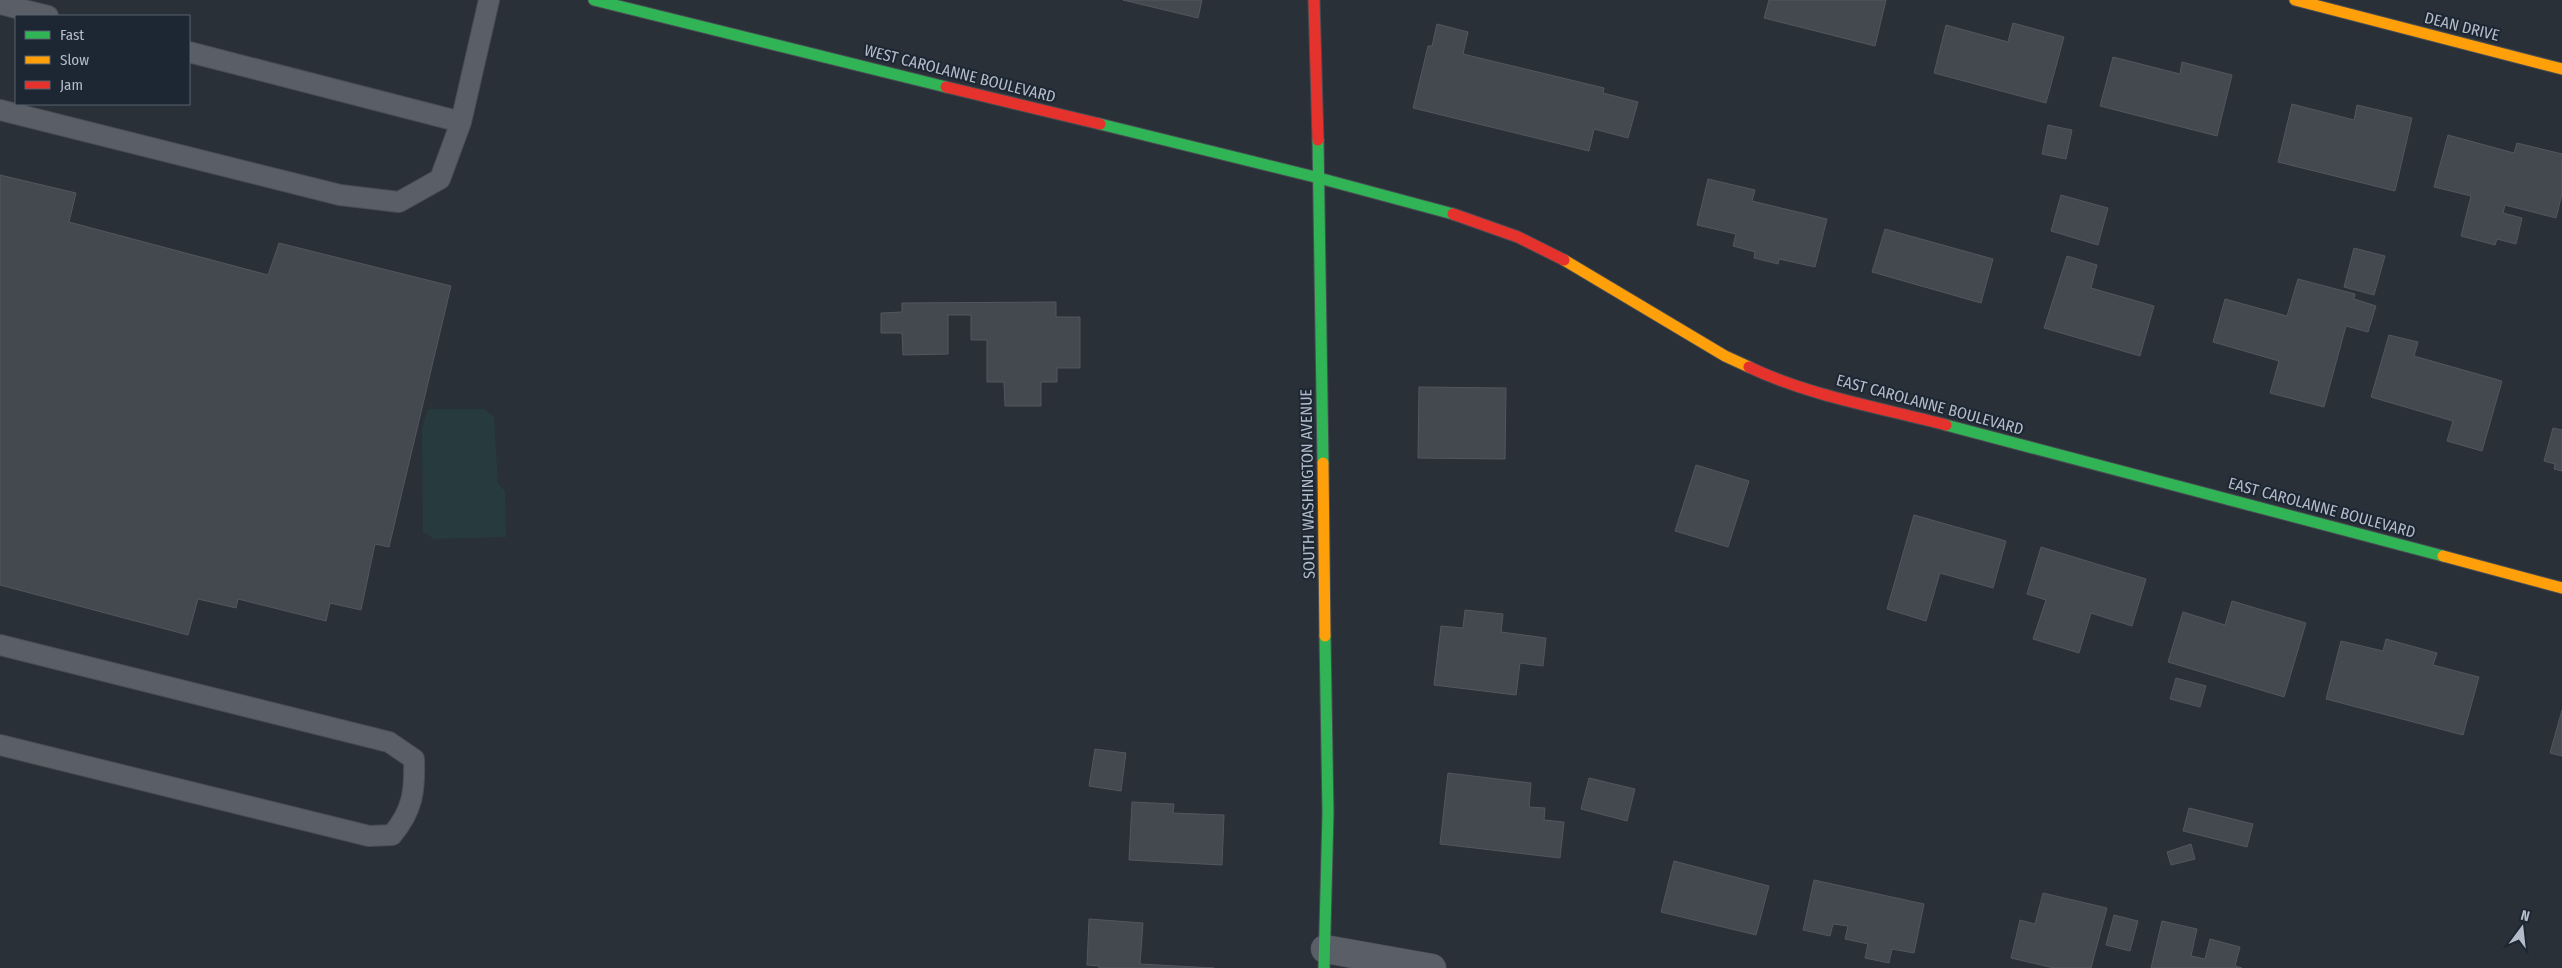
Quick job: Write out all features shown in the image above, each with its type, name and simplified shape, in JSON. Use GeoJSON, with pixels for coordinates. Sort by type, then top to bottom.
{"type":"FeatureCollection","features":[{"type":"Feature","properties":{"kind":"street","name":"WEST CAROLANNE BOULEVARD"},"geometry":{"type":"LineString","coordinates":[[594,0],[1319,178]]}},
{"type":"Feature","properties":{"kind":"street","name":"SOUTH WASHINGTON AVENUE"},"geometry":{"type":"LineString","coordinates":[[1314,0],[1319,178],[1328,814],[1325,958]]}},
{"type":"Feature","properties":{"kind":"street","name":"DEAN DRIVE"},"geometry":{"type":"LineString","coordinates":[[2295,0],[2562,69]]}},
{"type":"Feature","properties":{"kind":"street","name":"EAST CAROLANNE BOULEVARD"},"geometry":{"type":"LineString","coordinates":[[1319,178],[1470,219],[1518,237],[1563,260],[1725,356],[1769,377],[2562,588]]}},
{"type":"Feature","properties":{"kind":"street"},"geometry":{"type":"LineString","coordinates":[[1325,958],[1432,968]]}},
{"type":"Feature","properties":{"kind":"lane"},"geometry":{"type":"LineString","coordinates":[[0,110],[340,195],[398,202],[440,180],[461,122],[489,0]]}},
{"type":"Feature","properties":{"kind":"lane"},"geometry":{"type":"LineString","coordinates":[[0,4],[44,15]]}},
{"type":"Feature","properties":{"kind":"lane"},"geometry":{"type":"LineString","coordinates":[[190,52],[461,122]]}},
{"type":"Feature","properties":{"kind":"lane"},"geometry":{"type":"LineString","coordinates":[[0,645],[389,742],[414,759],[415,790],[405,820],[392,835],[370,836],[0,745]]}},
{"type":"Feature","properties":{"kind":"green space"},"geometry":{"type":"Polygon","coordinates":[[[428,409],[484,409],[494,417],[498,484],[505,491],[506,537],[434,539],[423,532],[422,429],[428,409]]]}},
{"type":"Feature","properties":{"kind":"building"},"geometry":{"type":"Polygon","coordinates":[[[1123,0],[1202,0],[1198,18],[1123,0]]]}},
{"type":"Feature","properties":{"kind":"building"},"geometry":{"type":"Polygon","coordinates":[[[1769,0],[1886,0],[1875,46],[1764,18],[1769,0]]]}},
{"type":"Feature","properties":{"kind":"building"},"geometry":{"type":"Polygon","coordinates":[[[2013,23],[2064,37],[2046,103],[1934,73],[1946,25],[2008,42],[2013,23]]]}},
{"type":"Feature","properties":{"kind":"building"},"geometry":{"type":"Polygon","coordinates":[[[1437,24],[1468,32],[1463,54],[1604,88],[1603,93],[1638,102],[1628,138],[1594,129],[1589,151],[1413,108],[1428,46],[1432,46],[1437,24]]]}},
{"type":"Feature","properties":{"kind":"building"},"geometry":{"type":"Polygon","coordinates":[[[2113,57],[2180,74],[2182,62],[2232,75],[2217,136],[2100,106],[2113,57]]]}},
{"type":"Feature","properties":{"kind":"building"},"geometry":{"type":"Polygon","coordinates":[[[2292,104],[2354,120],[2357,105],[2412,118],[2395,191],[2278,162],[2292,104]]]}},
{"type":"Feature","properties":{"kind":"building"},"geometry":{"type":"Polygon","coordinates":[[[2048,125],[2072,130],[2066,159],[2042,154],[2048,125]]]}},
{"type":"Feature","properties":{"kind":"building"},"geometry":{"type":"Polygon","coordinates":[[[2448,135],[2514,153],[2517,143],[2562,154],[2562,194],[2556,218],[2505,205],[2503,213],[2522,218],[2516,244],[2497,239],[2495,245],[2461,236],[2471,196],[2434,187],[2448,135]]]}},
{"type":"Feature","properties":{"kind":"building"},"geometry":{"type":"Polygon","coordinates":[[[0,175],[76,193],[69,222],[268,275],[279,243],[451,286],[389,547],[375,544],[361,610],[330,603],[326,621],[238,599],[236,608],[198,599],[188,635],[0,585],[0,175]]]}},
{"type":"Feature","properties":{"kind":"building"},"geometry":{"type":"Polygon","coordinates":[[[1708,179],[1755,190],[1752,201],[1827,219],[1815,267],[1779,259],[1778,264],[1754,258],[1755,252],[1733,246],[1736,234],[1697,225],[1708,179]]]}},
{"type":"Feature","properties":{"kind":"building"},"geometry":{"type":"Polygon","coordinates":[[[2061,195],[2108,208],[2098,245],[2051,231],[2061,195]]]}},
{"type":"Feature","properties":{"kind":"building"},"geometry":{"type":"Polygon","coordinates":[[[1885,229],[1993,259],[1981,303],[1872,272],[1885,229]]]}},
{"type":"Feature","properties":{"kind":"building"},"geometry":{"type":"Polygon","coordinates":[[[2354,248],[2385,256],[2374,295],[2344,287],[2354,248]]]}},
{"type":"Feature","properties":{"kind":"building"},"geometry":{"type":"Polygon","coordinates":[[[2067,256],[2097,265],[2091,288],[2154,306],[2140,356],[2044,328],[2067,256]]]}},
{"type":"Feature","properties":{"kind":"building"},"geometry":{"type":"Polygon","coordinates":[[[2298,279],[2355,294],[2354,299],[2376,306],[2368,332],[2346,326],[2324,407],[2270,393],[2279,361],[2213,342],[2225,299],[2287,316],[2298,279]]]}},
{"type":"Feature","properties":{"kind":"building"},"geometry":{"type":"Polygon","coordinates":[[[1056,302],[1056,317],[1080,317],[1080,368],[1057,368],[1057,382],[1041,382],[1041,406],[1005,406],[1004,382],[987,382],[987,340],[971,340],[971,315],[948,315],[948,354],[903,355],[902,333],[881,333],[881,313],[902,312],[902,303],[1056,302]]]}},
{"type":"Feature","properties":{"kind":"building"},"geometry":{"type":"Polygon","coordinates":[[[2389,335],[2418,342],[2414,356],[2502,381],[2482,451],[2447,441],[2453,421],[2371,397],[2389,335]]]}},
{"type":"Feature","properties":{"kind":"building"},"geometry":{"type":"Polygon","coordinates":[[[1419,387],[1506,388],[1505,459],[1418,458],[1419,387]]]}},
{"type":"Feature","properties":{"kind":"building"},"geometry":{"type":"Polygon","coordinates":[[[2553,428],[2562,430],[2562,471],[2554,469],[2555,464],[2544,461],[2553,428]]]}},
{"type":"Feature","properties":{"kind":"building"},"geometry":{"type":"Polygon","coordinates":[[[1696,465],[1749,481],[1728,547],[1675,531],[1696,465]]]}},
{"type":"Feature","properties":{"kind":"building"},"geometry":{"type":"Polygon","coordinates":[[[1914,515],[2006,541],[1993,588],[1940,573],[1926,621],[1887,609],[1914,515]]]}},
{"type":"Feature","properties":{"kind":"building"},"geometry":{"type":"Polygon","coordinates":[[[2041,547],[2146,579],[2132,626],[2091,613],[2079,653],[2033,639],[2046,600],[2027,594],[2041,547]]]}},
{"type":"Feature","properties":{"kind":"building"},"geometry":{"type":"Polygon","coordinates":[[[2232,601],[2306,623],[2284,697],[2168,662],[2183,612],[2225,625],[2232,601]]]}},
{"type":"Feature","properties":{"kind":"building"},"geometry":{"type":"Polygon","coordinates":[[[1465,610],[1503,614],[1501,632],[1546,638],[1543,666],[1520,663],[1516,695],[1434,685],[1441,626],[1463,628],[1465,610]]]}},
{"type":"Feature","properties":{"kind":"building"},"geometry":{"type":"Polygon","coordinates":[[[2386,639],[2437,653],[2433,665],[2479,677],[2463,735],[2326,699],[2341,641],[2383,651],[2386,639]]]}},
{"type":"Feature","properties":{"kind":"building"},"geometry":{"type":"Polygon","coordinates":[[[2176,678],[2206,686],[2200,707],[2170,699],[2176,678]]]}},
{"type":"Feature","properties":{"kind":"building"},"geometry":{"type":"Polygon","coordinates":[[[2562,710],[2562,756],[2550,753],[2562,710]]]}},
{"type":"Feature","properties":{"kind":"building"},"geometry":{"type":"Polygon","coordinates":[[[1095,749],[1126,753],[1121,791],[1089,786],[1095,749]]]}},
{"type":"Feature","properties":{"kind":"building"},"geometry":{"type":"Polygon","coordinates":[[[1448,773],[1531,783],[1529,807],[1545,808],[1544,820],[1564,822],[1560,858],[1440,844],[1448,773]]]}},
{"type":"Feature","properties":{"kind":"building"},"geometry":{"type":"Polygon","coordinates":[[[1589,778],[1635,789],[1627,821],[1581,809],[1589,778]]]}},
{"type":"Feature","properties":{"kind":"building"},"geometry":{"type":"Polygon","coordinates":[[[1132,802],[1174,804],[1173,813],[1224,815],[1222,865],[1129,860],[1132,802]]]}},
{"type":"Feature","properties":{"kind":"building"},"geometry":{"type":"Polygon","coordinates":[[[2189,808],[2253,824],[2247,847],[2183,831],[2189,808]]]}},
{"type":"Feature","properties":{"kind":"building"},"geometry":{"type":"Polygon","coordinates":[[[2191,844],[2195,859],[2171,865],[2167,852],[2191,844]]]}},
{"type":"Feature","properties":{"kind":"building"},"geometry":{"type":"Polygon","coordinates":[[[1674,861],[1769,886],[1756,935],[1661,912],[1674,861]]]}},
{"type":"Feature","properties":{"kind":"building"},"geometry":{"type":"Polygon","coordinates":[[[1814,880],[1924,904],[1914,953],[1892,949],[1889,963],[1865,958],[1868,944],[1845,939],[1848,926],[1833,924],[1830,936],[1803,930],[1814,880]]]}},
{"type":"Feature","properties":{"kind":"building"},"geometry":{"type":"Polygon","coordinates":[[[2043,893],[2107,908],[2091,968],[2054,968],[2011,958],[2020,920],[2035,924],[2043,893]]]}},
{"type":"Feature","properties":{"kind":"building"},"geometry":{"type":"Polygon","coordinates":[[[2114,915],[2138,921],[2130,951],[2106,945],[2114,915]]]}},
{"type":"Feature","properties":{"kind":"building"},"geometry":{"type":"Polygon","coordinates":[[[1089,919],[1143,923],[1140,964],[1214,968],[1099,968],[1099,966],[1087,965],[1089,919]]]}},
{"type":"Feature","properties":{"kind":"building"},"geometry":{"type":"Polygon","coordinates":[[[2162,921],[2197,929],[2191,956],[2205,959],[2210,939],[2240,947],[2235,966],[2242,968],[2151,968],[2162,921]]]}},
{"type":"Feature","properties":{"kind":"traffic: fast"},"geometry":{"type":"LineString","coordinates":[[594,0],[946,87]]}},
{"type":"Feature","properties":{"kind":"traffic: fast"},"geometry":{"type":"LineString","coordinates":[[1100,124],[1319,178],[1453,214]]}},
{"type":"Feature","properties":{"kind":"traffic: fast"},"geometry":{"type":"LineString","coordinates":[[1318,140],[1323,463]]}},
{"type":"Feature","properties":{"kind":"traffic: fast"},"geometry":{"type":"LineString","coordinates":[[1946,425],[2443,556]]}},
{"type":"Feature","properties":{"kind":"traffic: fast"},"geometry":{"type":"LineString","coordinates":[[1324,968],[1328,813],[1325,636]]}},
{"type":"Feature","properties":{"kind":"traffic: slow"},"geometry":{"type":"LineString","coordinates":[[2295,0],[2562,69]]}},
{"type":"Feature","properties":{"kind":"traffic: slow"},"geometry":{"type":"LineString","coordinates":[[1564,260],[1725,356],[1749,367]]}},
{"type":"Feature","properties":{"kind":"traffic: slow"},"geometry":{"type":"LineString","coordinates":[[1323,463],[1325,636]]}},
{"type":"Feature","properties":{"kind":"traffic: slow"},"geometry":{"type":"LineString","coordinates":[[2443,556],[2562,588]]}},
{"type":"Feature","properties":{"kind":"traffic: jam"},"geometry":{"type":"LineString","coordinates":[[1314,0],[1318,140]]}},
{"type":"Feature","properties":{"kind":"traffic: jam"},"geometry":{"type":"LineString","coordinates":[[946,87],[1100,124]]}},
{"type":"Feature","properties":{"kind":"traffic: jam"},"geometry":{"type":"LineString","coordinates":[[1453,214],[1518,237],[1564,260]]}},
{"type":"Feature","properties":{"kind":"traffic: jam"},"geometry":{"type":"LineString","coordinates":[[1749,367],[1821,394],[1946,425]]}}]}
